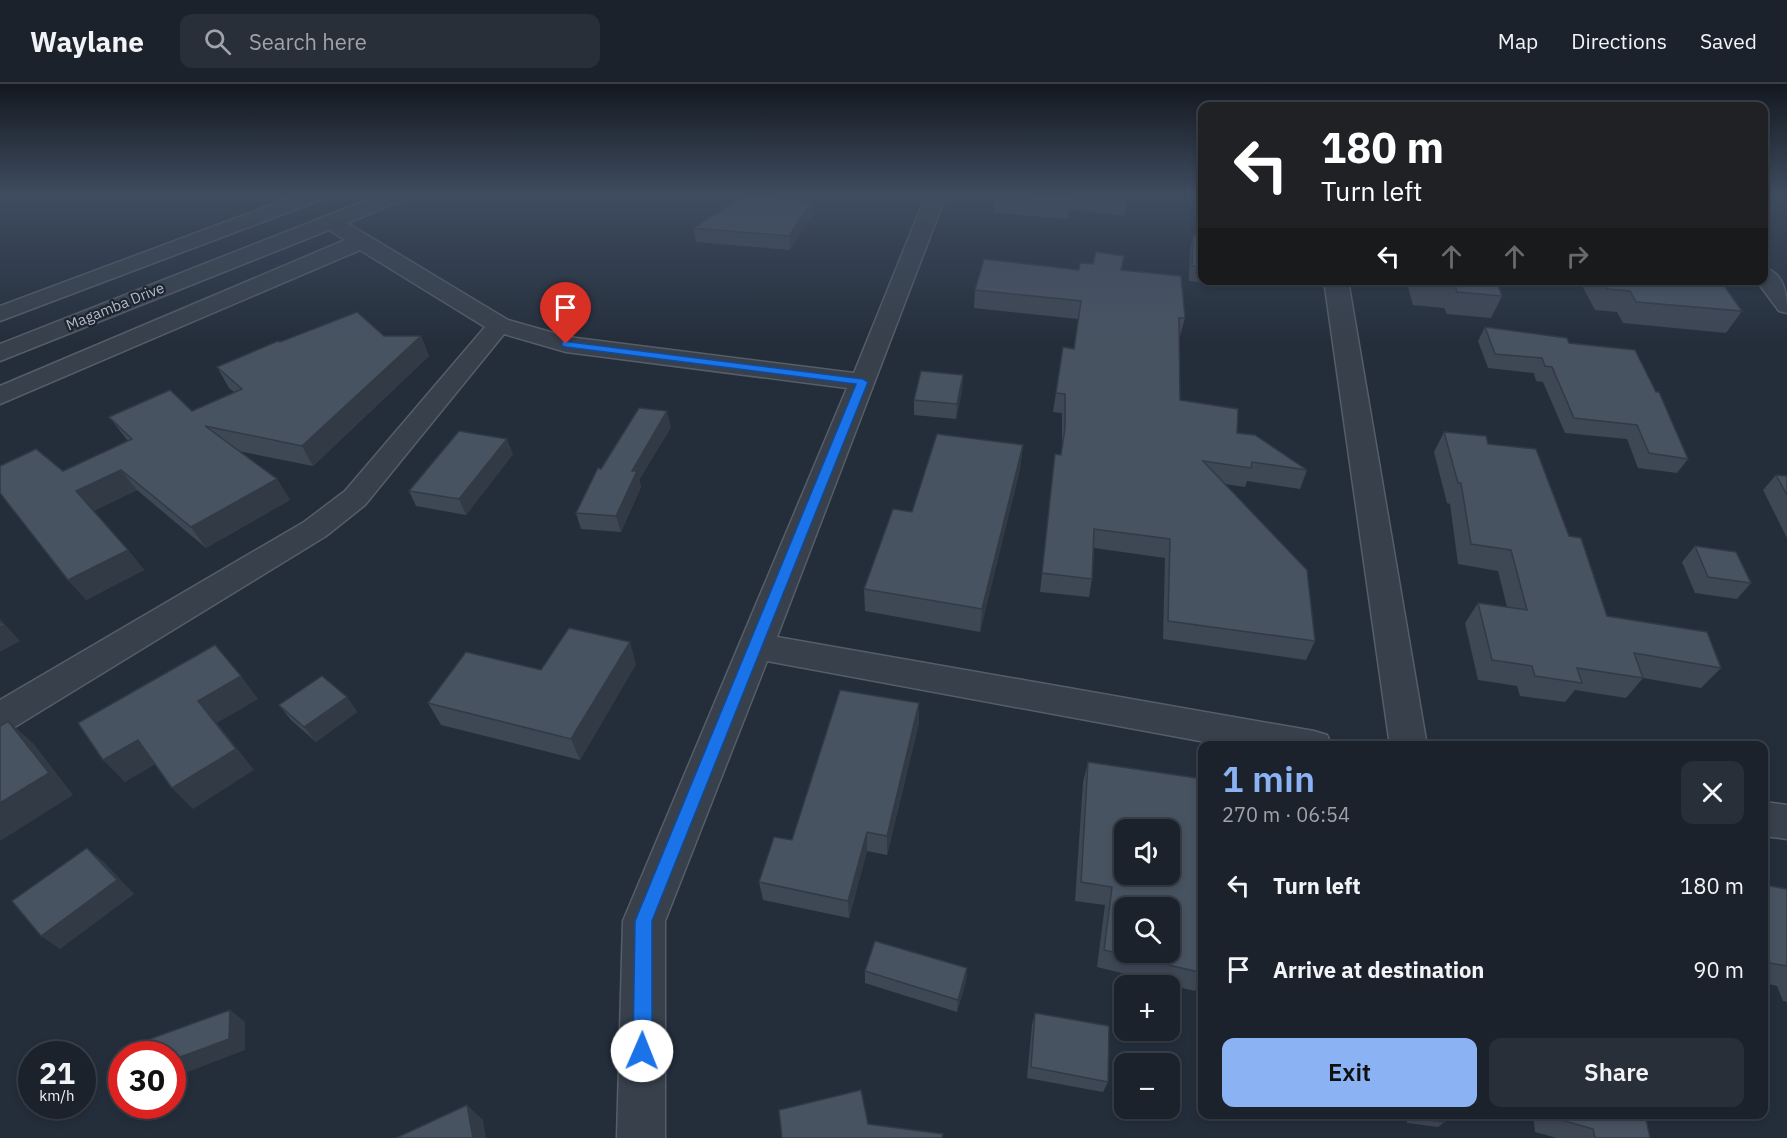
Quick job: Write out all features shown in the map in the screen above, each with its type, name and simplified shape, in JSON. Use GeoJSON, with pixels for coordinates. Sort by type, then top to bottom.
{"type":"FeatureCollection","features":[{"type":"Feature","properties":{"kind":"street"},"geometry":{"type":"LineString","coordinates":[[0,314],[185,244]]}},
{"type":"Feature","properties":{"kind":"street","name":"Magamba Drive"},"geometry":{"type":"LineString","coordinates":[[0,353],[271,244]]}},
{"type":"Feature","properties":{"kind":"street"},"geometry":{"type":"LineString","coordinates":[[0,396],[355,244]]}},
{"type":"Feature","properties":{"kind":"street"},"geometry":{"type":"LineString","coordinates":[[367,244],[499,325],[566,344],[863,382]]}},
{"type":"Feature","properties":{"kind":"street"},"geometry":{"type":"LineString","coordinates":[[641,1138],[644,921],[917,244]]}},
{"type":"Feature","properties":{"kind":"street"},"geometry":{"type":"LineString","coordinates":[[1768,280],[1787,306]]}},
{"type":"Feature","properties":{"kind":"street"},"geometry":{"type":"LineString","coordinates":[[1337,285],[1408,741]]}},
{"type":"Feature","properties":{"kind":"street"},"geometry":{"type":"LineString","coordinates":[[0,718],[315,529],[355,498],[499,325]]}},
{"type":"Feature","properties":{"kind":"street"},"geometry":{"type":"LineString","coordinates":[[756,646],[1286,741]]}},
{"type":"Feature","properties":{"kind":"street"},"geometry":{"type":"LineString","coordinates":[[1768,820],[1787,822]]}},
{"type":"Feature","properties":{"kind":"building"},"geometry":{"type":"Polygon","coordinates":[[[1193,244],[1198,244],[1198,267],[1192,266],[1193,244]]]}},
{"type":"Feature","properties":{"kind":"building"},"geometry":{"type":"Polygon","coordinates":[[[1096,252],[1124,256],[1121,270],[1181,276],[1185,318],[1179,318],[1180,400],[1238,409],[1237,433],[1255,435],[1307,470],[1252,462],[1251,468],[1203,461],[1307,570],[1315,641],[1168,621],[1170,539],[1094,529],[1092,579],[1042,573],[1055,454],[1061,455],[1065,428],[1065,394],[1056,393],[1063,347],[1074,349],[1081,301],[975,290],[984,259],[1079,270],[1080,263],[1093,264],[1096,252]]]}},
{"type":"Feature","properties":{"kind":"building"},"geometry":{"type":"Polygon","coordinates":[[[1455,285],[1498,285],[1502,296],[1457,292],[1455,285]]]}},
{"type":"Feature","properties":{"kind":"building"},"geometry":{"type":"Polygon","coordinates":[[[1605,285],[1724,285],[1742,311],[1636,302],[1630,291],[1607,289],[1605,285]]]}},
{"type":"Feature","properties":{"kind":"building"},"geometry":{"type":"Polygon","coordinates":[[[357,312],[384,336],[421,336],[302,446],[205,426],[277,479],[191,527],[121,470],[76,491],[128,550],[68,580],[0,493],[0,466],[36,449],[63,471],[132,439],[109,417],[170,390],[192,411],[242,389],[217,367],[278,341],[357,312]]]}},
{"type":"Feature","properties":{"kind":"building"},"geometry":{"type":"Polygon","coordinates":[[[1485,327],[1567,338],[1569,343],[1635,350],[1656,392],[1659,392],[1688,459],[1649,453],[1637,425],[1574,418],[1552,367],[1545,366],[1542,358],[1495,354],[1485,327]]]}},
{"type":"Feature","properties":{"kind":"building"},"geometry":{"type":"Polygon","coordinates":[[[921,371],[963,375],[957,404],[914,400],[921,371]]]}},
{"type":"Feature","properties":{"kind":"building"},"geometry":{"type":"Polygon","coordinates":[[[639,408],[667,411],[632,471],[637,471],[616,516],[576,513],[598,468],[601,469],[639,408]]]}},
{"type":"Feature","properties":{"kind":"building"},"geometry":{"type":"Polygon","coordinates":[[[459,431],[507,439],[459,499],[409,491],[459,431]]]}},
{"type":"Feature","properties":{"kind":"building"},"geometry":{"type":"Polygon","coordinates":[[[1444,432],[1486,436],[1488,444],[1536,449],[1569,536],[1581,538],[1607,616],[1707,632],[1721,668],[1634,653],[1643,678],[1577,668],[1582,683],[1535,676],[1532,666],[1492,660],[1478,603],[1527,610],[1511,550],[1471,544],[1461,483],[1458,483],[1444,432]]]}},
{"type":"Feature","properties":{"kind":"building"},"geometry":{"type":"Polygon","coordinates":[[[937,434],[1023,445],[982,609],[864,589],[893,509],[912,512],[937,434]]]}},
{"type":"Feature","properties":{"kind":"building"},"geometry":{"type":"Polygon","coordinates":[[[1776,475],[1787,476],[1787,495],[1776,475]]]}},
{"type":"Feature","properties":{"kind":"building"},"geometry":{"type":"Polygon","coordinates":[[[1695,546],[1736,552],[1751,583],[1708,577],[1695,546]]]}},
{"type":"Feature","properties":{"kind":"building"},"geometry":{"type":"Polygon","coordinates":[[[569,628],[630,642],[571,739],[428,703],[466,652],[541,670],[569,628]]]}},
{"type":"Feature","properties":{"kind":"building"},"geometry":{"type":"Polygon","coordinates":[[[215,645],[241,676],[198,701],[236,749],[172,788],[138,740],[103,760],[78,723],[215,645]]]}},
{"type":"Feature","properties":{"kind":"building"},"geometry":{"type":"Polygon","coordinates":[[[322,676],[347,697],[304,727],[279,705],[322,676]]]}},
{"type":"Feature","properties":{"kind":"building"},"geometry":{"type":"Polygon","coordinates":[[[840,690],[919,703],[887,836],[867,832],[848,901],[759,882],[774,837],[792,840],[840,690]]]}},
{"type":"Feature","properties":{"kind":"building"},"geometry":{"type":"Polygon","coordinates":[[[8,721],[49,773],[0,803],[0,726],[8,721]]]}},
{"type":"Feature","properties":{"kind":"building"},"geometry":{"type":"Polygon","coordinates":[[[1088,762],[1198,778],[1198,972],[1160,963],[1180,963],[1180,897],[1114,897],[1114,952],[1104,950],[1112,887],[1081,882],[1088,762]]]}},
{"type":"Feature","properties":{"kind":"building"},"geometry":{"type":"Polygon","coordinates":[[[87,848],[117,880],[41,936],[12,901],[87,848]]]}},
{"type":"Feature","properties":{"kind":"building"},"geometry":{"type":"Polygon","coordinates":[[[1768,886],[1787,889],[1787,966],[1768,963],[1768,886]]]}},
{"type":"Feature","properties":{"kind":"building"},"geometry":{"type":"Polygon","coordinates":[[[875,941],[967,968],[958,1000],[865,971],[875,941]]]}},
{"type":"Feature","properties":{"kind":"building"},"geometry":{"type":"Polygon","coordinates":[[[230,1010],[229,1039],[186,1055],[186,1041],[150,1041],[150,1039],[230,1010]]]}},
{"type":"Feature","properties":{"kind":"building"},"geometry":{"type":"Polygon","coordinates":[[[1035,1013],[1109,1026],[1108,1082],[1031,1067],[1035,1013]]]}},
{"type":"Feature","properties":{"kind":"building"},"geometry":{"type":"Polygon","coordinates":[[[861,1090],[868,1124],[943,1134],[942,1138],[782,1138],[779,1110],[861,1090]]]}},
{"type":"Feature","properties":{"kind":"building"},"geometry":{"type":"Polygon","coordinates":[[[467,1105],[473,1138],[396,1138],[467,1105]]]}},
{"type":"Feature","properties":{"kind":"building"},"geometry":{"type":"Polygon","coordinates":[[[1422,1119],[1444,1119],[1445,1122],[1422,1119]]]}},
{"type":"Feature","properties":{"kind":"building"},"geometry":{"type":"Polygon","coordinates":[[[1558,1119],[1646,1119],[1650,1138],[1595,1138],[1593,1129],[1558,1119]]]}},
{"type":"Feature","properties":{"kind":"route"},"geometry":{"type":"LineString","coordinates":[[566,344],[863,382],[644,921],[642,1051]]}}]}
